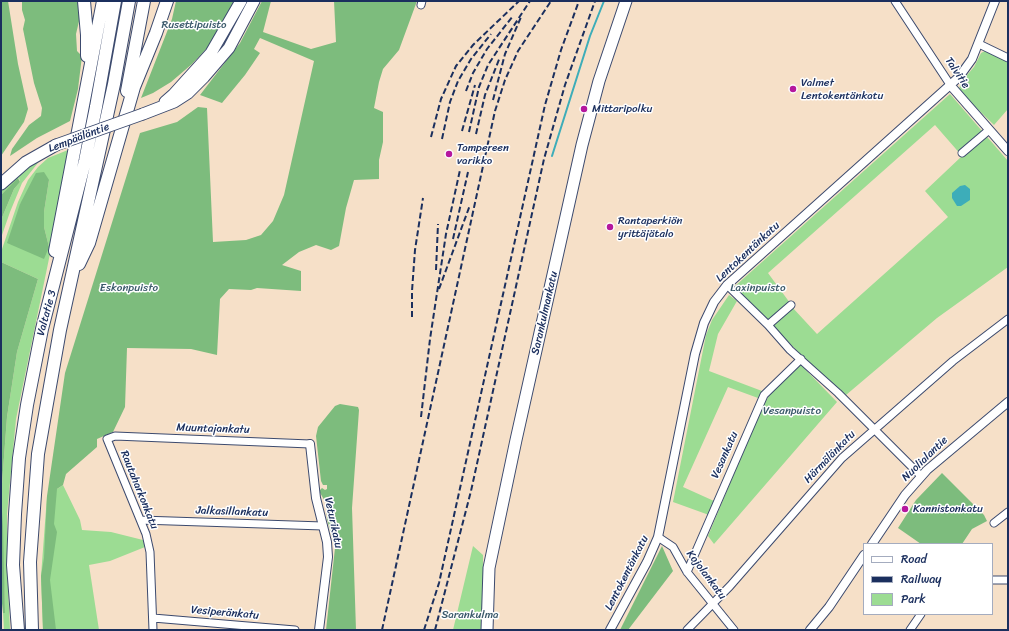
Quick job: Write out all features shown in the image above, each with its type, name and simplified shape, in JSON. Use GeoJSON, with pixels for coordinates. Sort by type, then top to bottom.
{"type":"FeatureCollection","features":[{"type":"Feature","properties":{"kind":"highway"},"geometry":{"type":"LineString","coordinates":[[80,115],[87,56],[84,1]]}},
{"type":"Feature","properties":{"kind":"highway"},"geometry":{"type":"LineString","coordinates":[[42,329],[42,312],[103,1]]}},
{"type":"Feature","properties":{"kind":"highway","name":"Valtatie 3"},"geometry":{"type":"LineString","coordinates":[[18,630],[13,564],[19,458],[26,405],[42,329],[85,161],[115,1]]}},
{"type":"Feature","properties":{"kind":"highway","name":"Valtatie 3"},"geometry":{"type":"LineString","coordinates":[[32,630],[30,562],[38,454],[50,382],[114,84],[129,1]]}},
{"type":"Feature","properties":{"kind":"highway"},"geometry":{"type":"LineString","coordinates":[[115,152],[144,1]]}},
{"type":"Feature","properties":{"kind":"highway"},"geometry":{"type":"LineString","coordinates":[[72,278],[89,243],[134,87],[167,1]]}},
{"type":"Feature","properties":{"kind":"main road","name":"Lempääläntie"},"geometry":{"type":"LineString","coordinates":[[143,114],[159,106],[173,95],[211,53],[241,1]]}},
{"type":"Feature","properties":{"kind":"main road","name":"Lempääläntie"},"geometry":{"type":"LineString","coordinates":[[1,184],[21,166],[56,146],[174,102],[188,93],[204,77],[228,48],[254,1]]}},
{"type":"Feature","properties":{"kind":"main road","name":"Sarankulmankatu"},"geometry":{"type":"LineString","coordinates":[[487,630],[489,568],[514,448],[582,144],[599,81],[626,1]]}},
{"type":"Feature","properties":{"kind":"street","name":"Talvitie"},"geometry":{"type":"LineString","coordinates":[[895,1],[951,86],[1008,152]]}},
{"type":"Feature","properties":{"kind":"street","name":"Lentokentänkatu"},"geometry":{"type":"LineString","coordinates":[[610,630],[647,562],[658,536],[700,333],[709,312],[727,285],[951,86],[967,68],[979,44],[995,1]]}},
{"type":"Feature","properties":{"kind":"street"},"geometry":{"type":"LineString","coordinates":[[979,44],[1008,58]]}},
{"type":"Feature","properties":{"kind":"street"},"geometry":{"type":"LineString","coordinates":[[962,153],[989,130]]}},
{"type":"Feature","properties":{"kind":"street"},"geometry":{"type":"LineString","coordinates":[[727,285],[768,325],[790,350],[801,358],[838,393],[921,476]]}},
{"type":"Feature","properties":{"kind":"street"},"geometry":{"type":"LineString","coordinates":[[768,325],[791,305]]}},
{"type":"Feature","properties":{"kind":"street","name":"Härmälänkatu"},"geometry":{"type":"LineString","coordinates":[[687,630],[713,604],[830,470],[874,429],[953,361],[1008,319]]}},
{"type":"Feature","properties":{"kind":"street","name":"Vesankatu"},"geometry":{"type":"LineString","coordinates":[[687,572],[764,395],[801,358]]}},
{"type":"Feature","properties":{"kind":"street","name":"Nuolialantie"},"geometry":{"type":"LineString","coordinates":[[873,543],[905,494],[921,476],[963,438],[1008,402]]}},
{"type":"Feature","properties":{"kind":"street","name":"Muuntajankatu"},"geometry":{"type":"LineString","coordinates":[[115,436],[310,444]]}},
{"type":"Feature","properties":{"kind":"street","name":"Rautaharkonkatu"},"geometry":{"type":"LineString","coordinates":[[115,436],[107,439],[141,520],[150,552],[153,630]]}},
{"type":"Feature","properties":{"kind":"street","name":"Veturikatu"},"geometry":{"type":"LineString","coordinates":[[310,444],[316,498],[323,526],[328,557],[319,630]]}},
{"type":"Feature","properties":{"kind":"street"},"geometry":{"type":"LineString","coordinates":[[994,523],[1008,512]]}},
{"type":"Feature","properties":{"kind":"street","name":"Jalkasillankatu"},"geometry":{"type":"LineString","coordinates":[[141,520],[323,526]]}},
{"type":"Feature","properties":{"kind":"street","name":"Kojolankatu"},"geometry":{"type":"LineString","coordinates":[[658,536],[673,547],[687,572],[734,630]]}},
{"type":"Feature","properties":{"kind":"street"},"geometry":{"type":"LineString","coordinates":[[810,630],[829,606],[863,556]]}},
{"type":"Feature","properties":{"kind":"street"},"geometry":{"type":"LineString","coordinates":[[993,580],[1008,580]]}},
{"type":"Feature","properties":{"kind":"street"},"geometry":{"type":"LineString","coordinates":[[910,630],[920,615]]}},
{"type":"Feature","properties":{"kind":"street","name":"Vesiperänkatu"},"geometry":{"type":"LineString","coordinates":[[153,618],[295,630]]}},
{"type":"Feature","properties":{"kind":"green space"},"geometry":{"type":"Polygon","coordinates":[[[1,1],[8,1],[18,64],[28,109],[24,122],[1,156],[1,1]]]}},
{"type":"Feature","properties":{"kind":"green space"},"geometry":{"type":"Polygon","coordinates":[[[22,1],[79,1],[80,17],[76,34],[77,51],[82,56],[78,89],[70,121],[37,138],[10,156],[12,149],[29,125],[41,116],[42,108],[34,83],[23,29],[25,20],[22,10],[22,1]]]}},
{"type":"Feature","properties":{"kind":"green space","name":"Rusettipuisto"},"geometry":{"type":"Polygon","coordinates":[[[176,1],[235,1],[210,45],[192,64],[171,82],[153,93],[141,98],[172,19],[176,1]]]}},
{"type":"Feature","properties":{"kind":"green space","name":"Eskonpuisto"},"geometry":{"type":"Polygon","coordinates":[[[262,1],[271,1],[263,32],[311,49],[336,42],[334,1],[417,1],[399,50],[383,69],[379,82],[374,108],[383,112],[383,142],[379,160],[379,179],[354,180],[346,208],[339,246],[331,250],[316,245],[299,252],[282,265],[301,271],[301,291],[257,288],[251,290],[229,289],[220,299],[217,355],[191,349],[127,348],[125,407],[113,432],[97,439],[97,447],[66,474],[63,485],[57,489],[54,524],[57,532],[50,580],[56,630],[43,630],[41,576],[44,558],[47,496],[65,373],[140,133],[177,122],[198,107],[207,108],[213,242],[246,240],[261,235],[273,221],[284,195],[314,61],[260,38],[254,49],[260,53],[245,75],[222,103],[200,95],[240,43],[262,1]]]}},
{"type":"Feature","properties":{"kind":"green space"},"geometry":{"type":"Polygon","coordinates":[[[987,50],[1008,61],[1008,109],[994,125],[961,93],[959,89],[961,82],[974,67],[981,53],[987,50]]]}},
{"type":"Feature","properties":{"kind":"green space","name":"Laxinpuisto"},"geometry":{"type":"Polygon","coordinates":[[[950,94],[1008,161],[1008,267],[937,318],[846,395],[807,361],[773,326],[792,307],[817,334],[948,217],[925,191],[962,156],[935,125],[768,273],[790,303],[773,318],[767,320],[734,287],[950,94]]]}},
{"type":"Feature","properties":{"kind":"green space"},"geometry":{"type":"Polygon","coordinates":[[[68,150],[52,244],[16,419],[7,514],[7,566],[10,630],[4,630],[3,613],[5,613],[1,497],[7,417],[17,352],[38,279],[1,262],[1,252],[18,202],[28,180],[38,167],[48,158],[68,150]],[[49,180],[20,204],[49,247],[44,227],[44,212],[49,180]]]}},
{"type":"Feature","properties":{"kind":"green space"},"geometry":{"type":"Polygon","coordinates":[[[41,159],[22,183],[1,238],[1,220],[14,189],[20,182],[19,178],[1,195],[1,190],[23,170],[41,159]]]}},
{"type":"Feature","properties":{"kind":"green space"},"geometry":{"type":"Polygon","coordinates":[[[44,172],[49,180],[44,212],[44,227],[49,247],[44,259],[7,243],[20,204],[36,173],[44,172]]]}},
{"type":"Feature","properties":{"kind":"green space"},"geometry":{"type":"Polygon","coordinates":[[[18,178],[20,182],[14,189],[1,220],[1,195],[18,178]]]}},
{"type":"Feature","properties":{"kind":"green space"},"geometry":{"type":"Polygon","coordinates":[[[1,262],[38,279],[17,352],[7,417],[1,497],[1,262]]]}},
{"type":"Feature","properties":{"kind":"green space"},"geometry":{"type":"Polygon","coordinates":[[[729,295],[737,301],[718,334],[709,371],[762,391],[758,398],[728,387],[683,487],[714,501],[709,515],[673,502],[706,335],[712,320],[729,295]]]}},
{"type":"Feature","properties":{"kind":"green space","name":"Vesanpuisto"},"geometry":{"type":"Polygon","coordinates":[[[799,363],[837,402],[714,544],[708,536],[762,407],[770,394],[799,363]]]}},
{"type":"Feature","properties":{"kind":"green space"},"geometry":{"type":"Polygon","coordinates":[[[340,404],[358,407],[359,410],[352,508],[356,630],[326,630],[335,548],[327,519],[326,503],[319,491],[322,488],[325,490],[327,489],[327,485],[323,485],[321,481],[316,436],[318,427],[335,406],[340,404]]]}},
{"type":"Feature","properties":{"kind":"green space"},"geometry":{"type":"Polygon","coordinates":[[[942,473],[984,515],[987,521],[972,529],[963,543],[920,543],[898,528],[916,500],[942,473]]]}},
{"type":"Feature","properties":{"kind":"green space"},"geometry":{"type":"Polygon","coordinates":[[[63,485],[80,520],[82,530],[111,532],[143,540],[145,547],[110,561],[89,565],[99,630],[43,630],[41,576],[47,496],[63,485]]]}},
{"type":"Feature","properties":{"kind":"green space"},"geometry":{"type":"Polygon","coordinates":[[[1,497],[5,613],[3,613],[1,594],[1,497]]]}},
{"type":"Feature","properties":{"kind":"green space","name":"Sarankulma"},"geometry":{"type":"Polygon","coordinates":[[[473,546],[483,555],[483,630],[453,630],[473,546]]]}},
{"type":"Feature","properties":{"kind":"green space"},"geometry":{"type":"Polygon","coordinates":[[[662,546],[673,571],[628,630],[620,630],[662,546]]]}},
{"type":"Feature","properties":{"kind":"water"},"geometry":{"type":"Polygon","coordinates":[[[965,185],[970,189],[970,200],[961,206],[957,206],[952,198],[952,193],[960,186],[965,185]]]}},
{"type":"Feature","properties":{"kind":"waterway"},"geometry":{"type":"LineString","coordinates":[[552,156],[590,36],[604,1]]}},
{"type":"Feature","properties":{"kind":"railway"},"geometry":{"type":"LineString","coordinates":[[431,137],[441,99],[456,66],[473,45],[519,1]]}},
{"type":"Feature","properties":{"kind":"railway"},"geometry":{"type":"LineString","coordinates":[[469,132],[479,87],[488,65],[530,1]]}},
{"type":"Feature","properties":{"kind":"railway"},"geometry":{"type":"LineString","coordinates":[[382,630],[495,111],[505,80],[518,51],[551,1]]}},
{"type":"Feature","properties":{"kind":"railway"},"geometry":{"type":"LineString","coordinates":[[424,630],[439,583],[545,105],[561,50],[579,1]]}},
{"type":"Feature","properties":{"kind":"railway"},"geometry":{"type":"LineString","coordinates":[[435,630],[471,491],[544,159],[565,85],[595,1]]}},
{"type":"Feature","properties":{"kind":"railway"},"geometry":{"type":"LineString","coordinates":[[466,91],[473,73],[487,49],[513,16]]}},
{"type":"Feature","properties":{"kind":"railway"},"geometry":{"type":"LineString","coordinates":[[493,100],[505,54],[521,17]]}},
{"type":"Feature","properties":{"kind":"railway"},"geometry":{"type":"LineString","coordinates":[[442,139],[450,102],[458,81],[471,59],[491,34]]}},
{"type":"Feature","properties":{"kind":"railway"},"geometry":{"type":"LineString","coordinates":[[476,134],[485,95],[500,57]]}},
{"type":"Feature","properties":{"kind":"railway"},"geometry":{"type":"LineString","coordinates":[[462,131],[475,85]]}},
{"type":"Feature","properties":{"kind":"railway"},"geometry":{"type":"LineString","coordinates":[[421,417],[430,339],[446,234],[460,170]]}},
{"type":"Feature","properties":{"kind":"railway"},"geometry":{"type":"LineString","coordinates":[[453,239],[468,172]]}},
{"type":"Feature","properties":{"kind":"railway"},"geometry":{"type":"LineString","coordinates":[[412,317],[415,250],[423,198]]}},
{"type":"Feature","properties":{"kind":"railway"},"geometry":{"type":"LineString","coordinates":[[439,289],[470,205]]}},
{"type":"Feature","properties":{"kind":"railway"},"geometry":{"type":"LineString","coordinates":[[436,270],[438,224]]}},
{"type":"Feature","properties":{"kind":"place","name":"Valmet Lentokentänkatu"},"geometry":{"type":"Point","coordinates":[793,89]}},
{"type":"Feature","properties":{"kind":"place","name":"Mittaripolku"},"geometry":{"type":"Point","coordinates":[584,109]}},
{"type":"Feature","properties":{"kind":"place","name":"Tampereen varikko"},"geometry":{"type":"Point","coordinates":[449,154]}},
{"type":"Feature","properties":{"kind":"place","name":"Rantaperkiön yrittäjätalo"},"geometry":{"type":"Point","coordinates":[610,227]}},
{"type":"Feature","properties":{"kind":"place","name":"Kannistonkatu"},"geometry":{"type":"Point","coordinates":[905,509]}}]}
